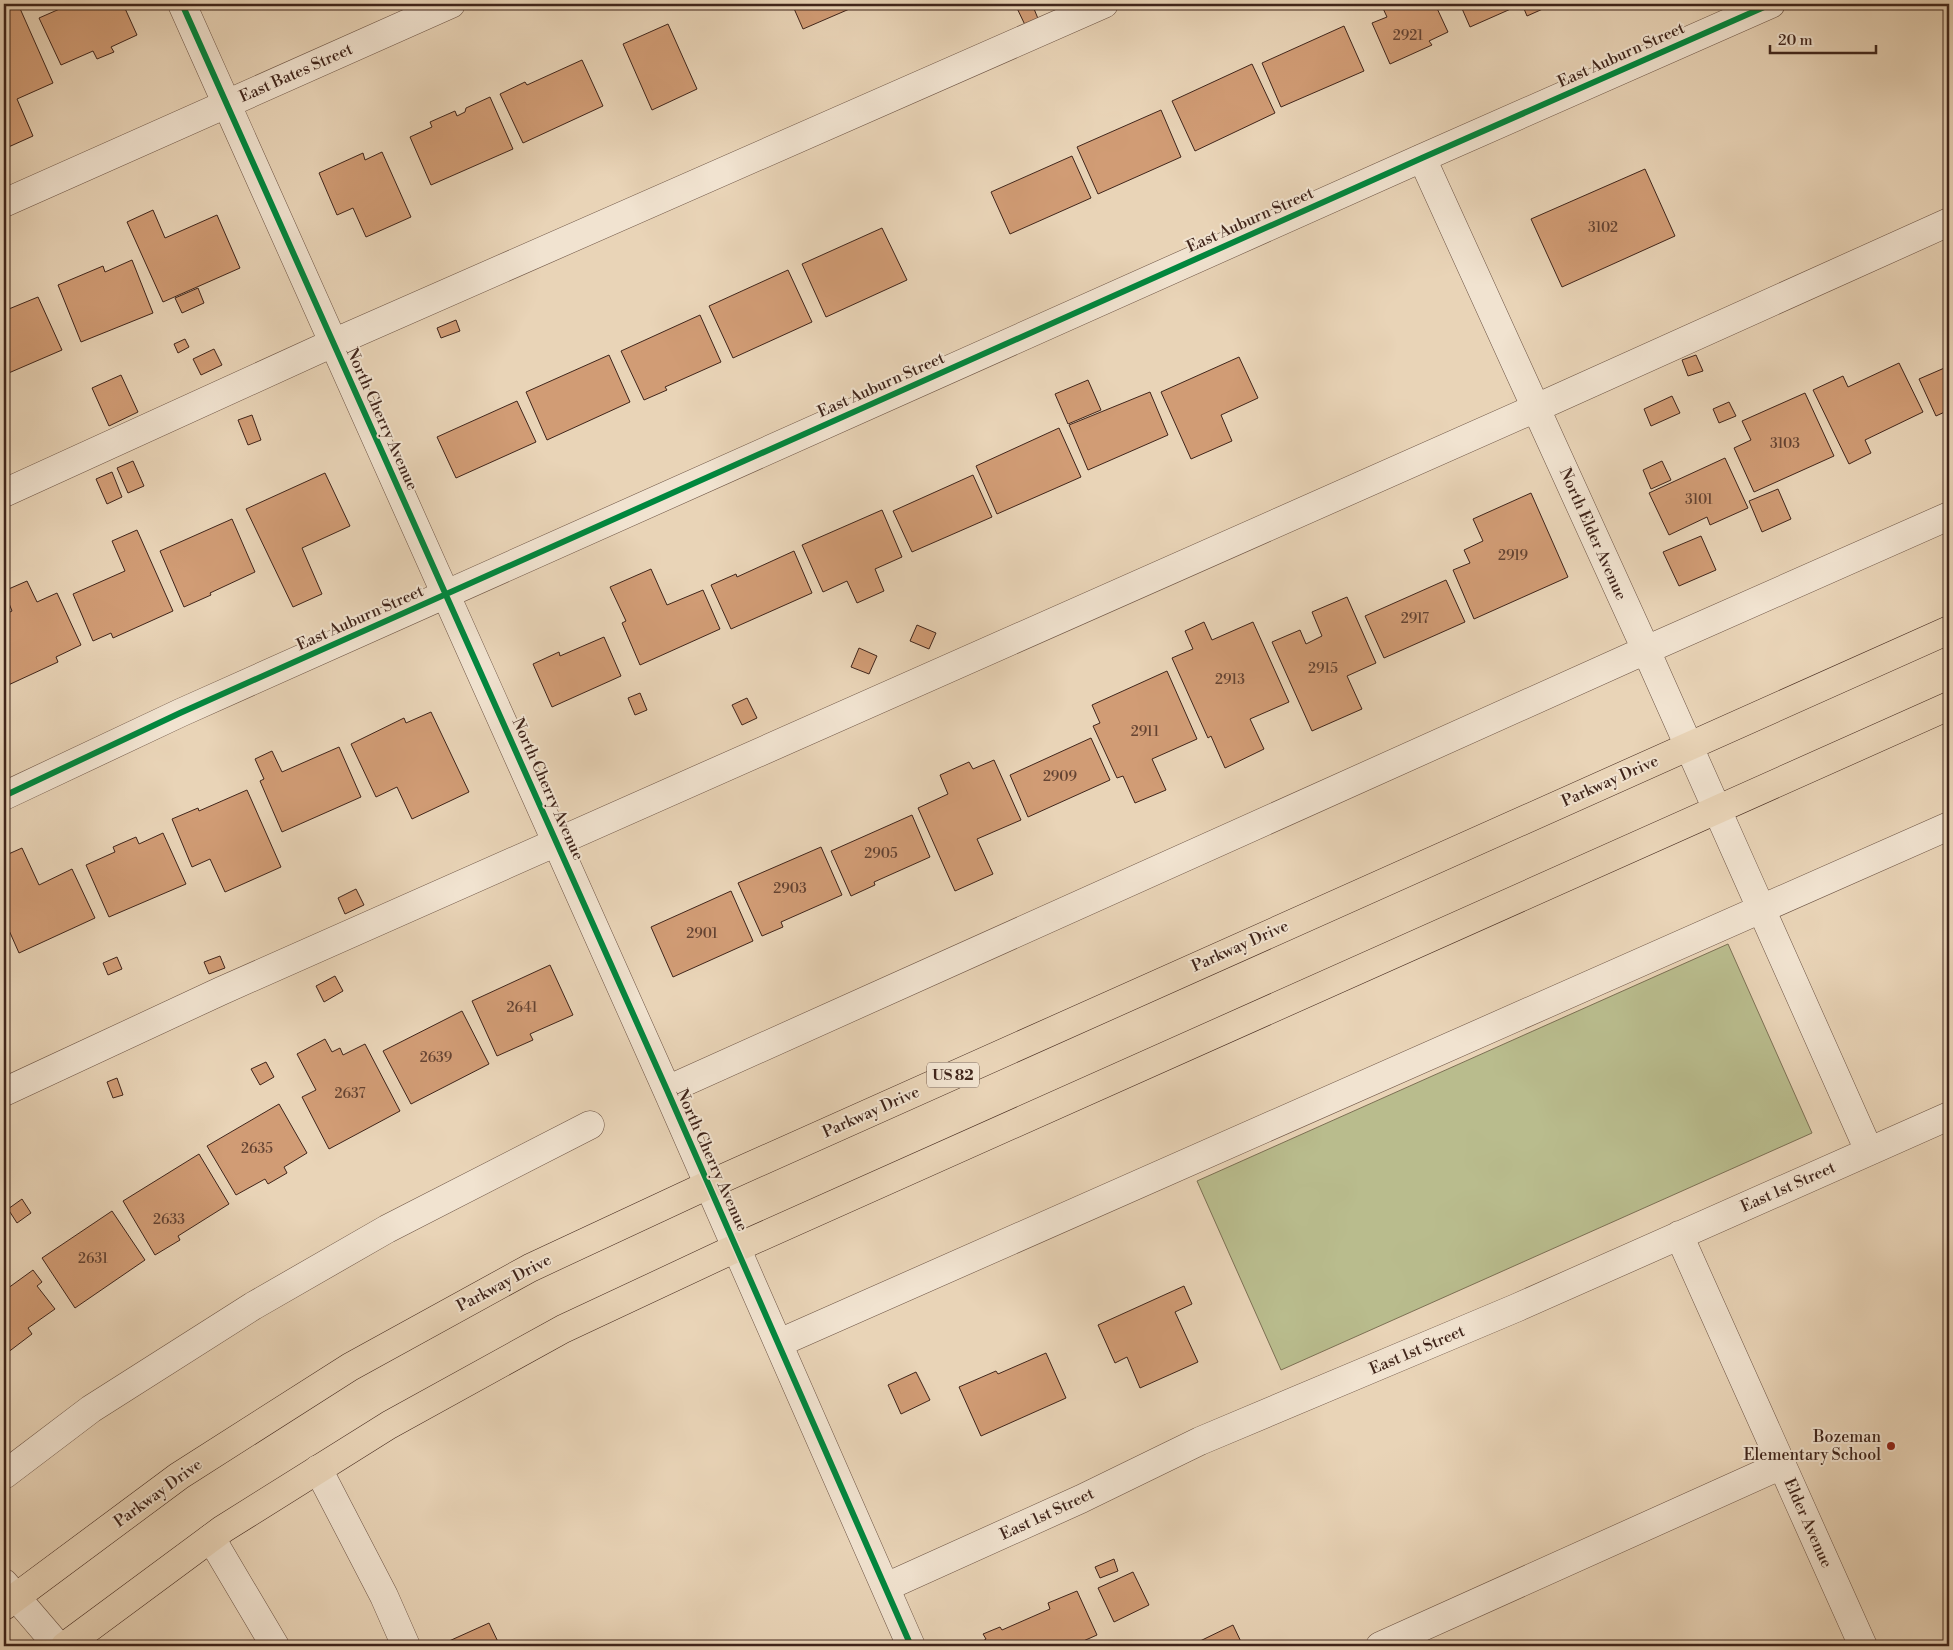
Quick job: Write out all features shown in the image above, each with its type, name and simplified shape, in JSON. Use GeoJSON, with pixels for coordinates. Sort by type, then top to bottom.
{"type":"FeatureCollection","features":[{"type":"Feature","properties":{"kind":"highway","name":"Parkway Drive"},"geometry":{"type":"LineString","coordinates":[[8,1596],[179,1476],[350,1367],[530,1268],[708,1184],[1949,630]]}},
{"type":"Feature","properties":{"kind":"highway"},"geometry":{"type":"LineString","coordinates":[[65,1646],[211,1538],[318,1470],[389,1425],[564,1329],[736,1248],[1949,706]]}},
{"type":"Feature","properties":{"kind":"street","name":"North Cherry Avenue"},"geometry":{"type":"LineString","coordinates":[[182,4],[667,1090],[911,1646]]}},
{"type":"Feature","properties":{"kind":"street","name":"East Bates Street"},"geometry":{"type":"LineString","coordinates":[[4,203],[451,4]]}},
{"type":"Feature","properties":{"kind":"street"},"geometry":{"type":"LineString","coordinates":[[4,493],[333,343],[1104,4]]}},
{"type":"Feature","properties":{"kind":"street","name":"East Auburn Street"},"geometry":{"type":"LineString","coordinates":[[4,796],[446,594],[1771,4]]}},
{"type":"Feature","properties":{"kind":"street","name":"North Elder Avenue"},"geometry":{"type":"LineString","coordinates":[[1422,158],[1646,650],[1869,1152]]}},
{"type":"Feature","properties":{"kind":"street"},"geometry":{"type":"LineString","coordinates":[[4,1092],[221,991],[1536,408],[1949,222]]}},
{"type":"Feature","properties":{"kind":"street"},"geometry":{"type":"LineString","coordinates":[[667,1090],[1646,650],[1949,516]]}},
{"type":"Feature","properties":{"kind":"street"},"geometry":{"type":"LineString","coordinates":[[779,1344],[1949,826]]}},
{"type":"Feature","properties":{"kind":"street","name":"East 1st Street"},"geometry":{"type":"LineString","coordinates":[[886,1587],[1081,1499],[1200,1441],[1516,1308],[1949,1116]]}},
{"type":"Feature","properties":{"kind":"street"},"geometry":{"type":"LineString","coordinates":[[4,1475],[91,1409],[253,1306],[387,1229],[590,1125]]}},
{"type":"Feature","properties":{"kind":"street","name":"Elder Avenue"},"geometry":{"type":"LineString","coordinates":[[1679,1235],[1863,1646]]}},
{"type":"Feature","properties":{"kind":"street"},"geometry":{"type":"LineString","coordinates":[[1380,1646],[1782,1465]]}},
{"type":"Feature","properties":{"kind":"street"},"geometry":{"type":"LineString","coordinates":[[318,1470],[384,1596],[406,1646]]}},
{"type":"Feature","properties":{"kind":"street"},"geometry":{"type":"LineString","coordinates":[[211,1538],[275,1646]]}},
{"type":"Feature","properties":{"kind":"street"},"geometry":{"type":"LineString","coordinates":[[8,1596],[58,1646]]}},
{"type":"Feature","properties":{"kind":"green space"},"geometry":{"type":"Polygon","coordinates":[[[1728,944],[1812,1133],[1281,1370],[1197,1181],[1728,944]]]}},
{"type":"Feature","properties":{"kind":"building"},"geometry":{"type":"Polygon","coordinates":[[[4,4],[18,4],[53,83],[17,99],[33,136],[4,149],[4,4]]]}},
{"type":"Feature","properties":{"kind":"building"},"geometry":{"type":"Polygon","coordinates":[[[71,4],[123,4],[137,35],[111,47],[114,52],[97,59],[93,51],[61,65],[39,18],[71,4]]]}},
{"type":"Feature","properties":{"kind":"building"},"geometry":{"type":"Polygon","coordinates":[[[792,4],[861,4],[803,29],[792,4]]]}},
{"type":"Feature","properties":{"kind":"building"},"geometry":{"type":"Polygon","coordinates":[[[1015,4],[1032,4],[1039,21],[1026,27],[1015,4]]]}},
{"type":"Feature","properties":{"kind":"building"},"geometry":{"type":"Polygon","coordinates":[[[1381,4],[1435,4],[1448,32],[1429,41],[1432,45],[1390,64],[1372,23],[1387,17],[1381,4]]]}},
{"type":"Feature","properties":{"kind":"building"},"geometry":{"type":"Polygon","coordinates":[[[1460,4],[1522,4],[1470,27],[1460,4]]]}},
{"type":"Feature","properties":{"kind":"building"},"geometry":{"type":"Polygon","coordinates":[[[1522,4],[1554,4],[1527,16],[1522,4]]]}},
{"type":"Feature","properties":{"kind":"building"},"geometry":{"type":"Polygon","coordinates":[[[668,24],[697,89],[652,110],[623,44],[668,24]]]}},
{"type":"Feature","properties":{"kind":"building"},"geometry":{"type":"Polygon","coordinates":[[[1344,26],[1364,71],[1281,107],[1262,63],[1344,26]]]}},
{"type":"Feature","properties":{"kind":"building"},"geometry":{"type":"Polygon","coordinates":[[[582,60],[603,106],[523,143],[500,94],[525,82],[527,85],[582,60]]]}},
{"type":"Feature","properties":{"kind":"building"},"geometry":{"type":"Polygon","coordinates":[[[1252,64],[1275,113],[1195,151],[1172,101],[1252,64]]]}},
{"type":"Feature","properties":{"kind":"building"},"geometry":{"type":"Polygon","coordinates":[[[490,97],[513,149],[431,185],[410,137],[432,127],[430,122],[455,111],[457,116],[465,112],[466,108],[490,97]]]}},
{"type":"Feature","properties":{"kind":"building"},"geometry":{"type":"Polygon","coordinates":[[[1161,110],[1181,157],[1098,194],[1077,147],[1161,110]]]}},
{"type":"Feature","properties":{"kind":"building"},"geometry":{"type":"Polygon","coordinates":[[[382,152],[411,217],[366,237],[353,208],[337,215],[319,173],[363,153],[365,160],[382,152]]]}},
{"type":"Feature","properties":{"kind":"building"},"geometry":{"type":"Polygon","coordinates":[[[1072,156],[1091,198],[1010,234],[991,192],[1072,156]]]}},
{"type":"Feature","properties":{"kind":"building"},"geometry":{"type":"Polygon","coordinates":[[[1645,169],[1675,236],[1562,287],[1531,219],[1645,169]]]}},
{"type":"Feature","properties":{"kind":"building"},"geometry":{"type":"Polygon","coordinates":[[[153,210],[165,238],[217,215],[240,268],[163,302],[127,222],[153,210]]]}},
{"type":"Feature","properties":{"kind":"building"},"geometry":{"type":"Polygon","coordinates":[[[882,228],[907,280],[826,317],[802,264],[882,228]]]}},
{"type":"Feature","properties":{"kind":"building"},"geometry":{"type":"Polygon","coordinates":[[[132,260],[153,313],[81,342],[58,285],[103,266],[105,272],[132,260]]]}},
{"type":"Feature","properties":{"kind":"building"},"geometry":{"type":"Polygon","coordinates":[[[788,270],[812,322],[733,358],[709,306],[788,270]]]}},
{"type":"Feature","properties":{"kind":"building"},"geometry":{"type":"Polygon","coordinates":[[[198,288],[204,303],[182,313],[175,298],[198,288]]]}},
{"type":"Feature","properties":{"kind":"building"},"geometry":{"type":"Polygon","coordinates":[[[38,297],[62,350],[4,375],[4,311],[38,297]]]}},
{"type":"Feature","properties":{"kind":"building"},"geometry":{"type":"Polygon","coordinates":[[[700,315],[721,362],[665,387],[667,390],[644,400],[621,351],[700,315]]]}},
{"type":"Feature","properties":{"kind":"building"},"geometry":{"type":"Polygon","coordinates":[[[456,320],[460,331],[441,338],[437,328],[456,320]]]}},
{"type":"Feature","properties":{"kind":"building"},"geometry":{"type":"Polygon","coordinates":[[[185,339],[189,347],[178,353],[174,344],[185,339]]]}},
{"type":"Feature","properties":{"kind":"building"},"geometry":{"type":"Polygon","coordinates":[[[214,349],[222,365],[201,375],[193,359],[214,349]]]}},
{"type":"Feature","properties":{"kind":"building"},"geometry":{"type":"Polygon","coordinates":[[[609,355],[630,402],[547,440],[526,392],[609,355]]]}},
{"type":"Feature","properties":{"kind":"building"},"geometry":{"type":"Polygon","coordinates":[[[1696,355],[1703,371],[1688,376],[1682,360],[1696,355]]]}},
{"type":"Feature","properties":{"kind":"building"},"geometry":{"type":"Polygon","coordinates":[[[1239,357],[1258,398],[1221,415],[1232,441],[1191,459],[1161,392],[1239,357]]]}},
{"type":"Feature","properties":{"kind":"building"},"geometry":{"type":"Polygon","coordinates":[[[1899,363],[1923,412],[1865,440],[1871,453],[1849,464],[1813,390],[1843,376],[1848,387],[1899,363]]]}},
{"type":"Feature","properties":{"kind":"building"},"geometry":{"type":"Polygon","coordinates":[[[1949,366],[1949,410],[1936,416],[1919,379],[1949,366]]]}},
{"type":"Feature","properties":{"kind":"building"},"geometry":{"type":"Polygon","coordinates":[[[121,375],[138,412],[109,426],[92,388],[121,375]]]}},
{"type":"Feature","properties":{"kind":"building"},"geometry":{"type":"Polygon","coordinates":[[[1088,380],[1101,410],[1068,424],[1055,394],[1088,380]]]}},
{"type":"Feature","properties":{"kind":"building"},"geometry":{"type":"Polygon","coordinates":[[[1150,392],[1168,435],[1088,470],[1069,425],[1150,392]]]}},
{"type":"Feature","properties":{"kind":"building"},"geometry":{"type":"Polygon","coordinates":[[[1805,393],[1834,456],[1754,492],[1734,448],[1751,440],[1742,421],[1805,393]]]}},
{"type":"Feature","properties":{"kind":"building"},"geometry":{"type":"Polygon","coordinates":[[[1672,396],[1680,413],[1651,426],[1644,409],[1672,396]]]}},
{"type":"Feature","properties":{"kind":"building"},"geometry":{"type":"Polygon","coordinates":[[[517,401],[536,442],[456,478],[437,437],[517,401]]]}},
{"type":"Feature","properties":{"kind":"building"},"geometry":{"type":"Polygon","coordinates":[[[1729,402],[1736,416],[1719,423],[1713,409],[1729,402]]]}},
{"type":"Feature","properties":{"kind":"building"},"geometry":{"type":"Polygon","coordinates":[[[252,415],[261,440],[248,445],[238,420],[252,415]]]}},
{"type":"Feature","properties":{"kind":"building"},"geometry":{"type":"Polygon","coordinates":[[[1059,428],[1081,477],[997,514],[976,466],[1059,428]]]}},
{"type":"Feature","properties":{"kind":"building"},"geometry":{"type":"Polygon","coordinates":[[[1725,458],[1748,508],[1710,525],[1707,517],[1669,535],[1649,493],[1725,458]]]}},
{"type":"Feature","properties":{"kind":"building"},"geometry":{"type":"Polygon","coordinates":[[[133,461],[144,486],[128,493],[117,468],[133,461]]]}},
{"type":"Feature","properties":{"kind":"building"},"geometry":{"type":"Polygon","coordinates":[[[1662,461],[1671,480],[1651,489],[1643,470],[1662,461]]]}},
{"type":"Feature","properties":{"kind":"building"},"geometry":{"type":"Polygon","coordinates":[[[112,472],[122,497],[107,504],[96,479],[112,472]]]}},
{"type":"Feature","properties":{"kind":"building"},"geometry":{"type":"Polygon","coordinates":[[[325,473],[350,526],[302,548],[322,594],[293,607],[246,509],[325,473]]]}},
{"type":"Feature","properties":{"kind":"building"},"geometry":{"type":"Polygon","coordinates":[[[973,475],[992,517],[912,552],[893,511],[973,475]]]}},
{"type":"Feature","properties":{"kind":"building"},"geometry":{"type":"Polygon","coordinates":[[[1778,489],[1791,519],[1762,532],[1749,501],[1778,489]]]}},
{"type":"Feature","properties":{"kind":"building"},"geometry":{"type":"Polygon","coordinates":[[[1531,493],[1568,577],[1474,619],[1453,570],[1470,563],[1464,550],[1483,541],[1473,519],[1531,493]]]}},
{"type":"Feature","properties":{"kind":"building"},"geometry":{"type":"Polygon","coordinates":[[[882,510],[902,557],[875,569],[884,591],[857,603],[847,581],[823,592],[802,545],[882,510]]]}},
{"type":"Feature","properties":{"kind":"building"},"geometry":{"type":"Polygon","coordinates":[[[232,519],[255,572],[184,607],[160,551],[232,519]]]}},
{"type":"Feature","properties":{"kind":"building"},"geometry":{"type":"Polygon","coordinates":[[[137,530],[173,611],[113,638],[111,633],[93,641],[73,594],[125,571],[112,541],[137,530]]]}},
{"type":"Feature","properties":{"kind":"building"},"geometry":{"type":"Polygon","coordinates":[[[1701,536],[1716,570],[1679,586],[1663,552],[1701,536]]]}},
{"type":"Feature","properties":{"kind":"building"},"geometry":{"type":"Polygon","coordinates":[[[794,551],[812,593],[731,629],[711,585],[736,574],[737,577],[794,551]]]}},
{"type":"Feature","properties":{"kind":"building"},"geometry":{"type":"Polygon","coordinates":[[[651,569],[667,605],[703,590],[720,629],[640,665],[622,623],[626,621],[610,587],[651,569]]]}},
{"type":"Feature","properties":{"kind":"building"},"geometry":{"type":"Polygon","coordinates":[[[1446,580],[1465,622],[1384,658],[1365,616],[1446,580]]]}},
{"type":"Feature","properties":{"kind":"building"},"geometry":{"type":"Polygon","coordinates":[[[27,581],[37,602],[57,593],[81,645],[56,657],[58,662],[4,687],[4,615],[12,611],[4,591],[27,581]]]}},
{"type":"Feature","properties":{"kind":"building"},"geometry":{"type":"Polygon","coordinates":[[[1347,597],[1376,663],[1347,676],[1362,709],[1312,731],[1272,642],[1300,630],[1306,644],[1322,636],[1312,612],[1347,597]]]}},
{"type":"Feature","properties":{"kind":"building"},"geometry":{"type":"Polygon","coordinates":[[[1204,622],[1212,640],[1253,622],[1289,702],[1250,719],[1264,749],[1225,768],[1211,736],[1208,738],[1172,658],[1193,649],[1185,631],[1204,622]]]}},
{"type":"Feature","properties":{"kind":"building"},"geometry":{"type":"Polygon","coordinates":[[[917,625],[936,633],[929,649],[910,641],[917,625]]]}},
{"type":"Feature","properties":{"kind":"building"},"geometry":{"type":"Polygon","coordinates":[[[604,637],[621,676],[552,707],[533,664],[559,652],[560,656],[604,637]]]}},
{"type":"Feature","properties":{"kind":"building"},"geometry":{"type":"Polygon","coordinates":[[[859,648],[877,656],[869,674],[851,667],[859,648]]]}},
{"type":"Feature","properties":{"kind":"building"},"geometry":{"type":"Polygon","coordinates":[[[1167,671],[1197,739],[1152,759],[1166,790],[1135,803],[1123,776],[1117,778],[1093,726],[1100,723],[1092,705],[1167,671]]]}},
{"type":"Feature","properties":{"kind":"building"},"geometry":{"type":"Polygon","coordinates":[[[640,693],[647,710],[635,715],[628,698],[640,693]]]}},
{"type":"Feature","properties":{"kind":"building"},"geometry":{"type":"Polygon","coordinates":[[[747,698],[757,718],[742,725],[732,705],[747,698]]]}},
{"type":"Feature","properties":{"kind":"building"},"geometry":{"type":"Polygon","coordinates":[[[431,712],[469,792],[412,819],[397,787],[376,797],[351,744],[404,718],[406,723],[431,712]]]}},
{"type":"Feature","properties":{"kind":"building"},"geometry":{"type":"Polygon","coordinates":[[[1091,738],[1110,780],[1028,817],[1010,775],[1091,738]]]}},
{"type":"Feature","properties":{"kind":"building"},"geometry":{"type":"Polygon","coordinates":[[[339,747],[361,797],[282,832],[260,781],[264,779],[255,759],[272,751],[282,772],[339,747]]]}},
{"type":"Feature","properties":{"kind":"building"},"geometry":{"type":"Polygon","coordinates":[[[994,760],[1021,820],[977,839],[993,874],[955,891],[918,808],[948,794],[940,775],[969,762],[973,769],[994,760]]]}},
{"type":"Feature","properties":{"kind":"building"},"geometry":{"type":"Polygon","coordinates":[[[247,790],[281,867],[225,892],[210,859],[192,867],[172,819],[198,808],[199,811],[247,790]]]}},
{"type":"Feature","properties":{"kind":"building"},"geometry":{"type":"Polygon","coordinates":[[[912,815],[930,857],[874,882],[875,885],[851,896],[831,851],[912,815]]]}},
{"type":"Feature","properties":{"kind":"building"},"geometry":{"type":"Polygon","coordinates":[[[163,833],[186,884],[109,917],[86,865],[115,852],[113,847],[136,837],[139,844],[163,833]]]}},
{"type":"Feature","properties":{"kind":"building"},"geometry":{"type":"Polygon","coordinates":[[[821,847],[842,895],[781,922],[783,927],[762,936],[738,883],[821,847]]]}},
{"type":"Feature","properties":{"kind":"building"},"geometry":{"type":"Polygon","coordinates":[[[22,848],[39,885],[72,869],[95,918],[19,953],[4,919],[4,856],[22,848]]]}},
{"type":"Feature","properties":{"kind":"building"},"geometry":{"type":"Polygon","coordinates":[[[356,889],[364,905],[345,914],[338,898],[356,889]]]}},
{"type":"Feature","properties":{"kind":"building"},"geometry":{"type":"Polygon","coordinates":[[[731,891],[753,941],[673,977],[651,927],[731,891]]]}},
{"type":"Feature","properties":{"kind":"building"},"geometry":{"type":"Polygon","coordinates":[[[220,956],[225,968],[209,974],[204,962],[220,956]]]}},
{"type":"Feature","properties":{"kind":"building"},"geometry":{"type":"Polygon","coordinates":[[[117,957],[122,969],[108,975],[103,963],[117,957]]]}},
{"type":"Feature","properties":{"kind":"building"},"geometry":{"type":"Polygon","coordinates":[[[550,965],[573,1015],[530,1034],[533,1040],[497,1056],[472,1001],[550,965]]]}},
{"type":"Feature","properties":{"kind":"building"},"geometry":{"type":"Polygon","coordinates":[[[335,976],[343,991],[324,1002],[316,986],[335,976]]]}},
{"type":"Feature","properties":{"kind":"building"},"geometry":{"type":"Polygon","coordinates":[[[462,1011],[489,1064],[411,1104],[383,1051],[462,1011]]]}},
{"type":"Feature","properties":{"kind":"building"},"geometry":{"type":"Polygon","coordinates":[[[325,1039],[332,1052],[340,1048],[343,1055],[365,1044],[400,1111],[329,1149],[302,1097],[316,1090],[297,1054],[325,1039]]]}},
{"type":"Feature","properties":{"kind":"building"},"geometry":{"type":"Polygon","coordinates":[[[266,1062],[274,1077],[260,1085],[251,1069],[266,1062]]]}},
{"type":"Feature","properties":{"kind":"building"},"geometry":{"type":"Polygon","coordinates":[[[117,1078],[123,1095],[113,1098],[107,1082],[117,1078]]]}},
{"type":"Feature","properties":{"kind":"building"},"geometry":{"type":"Polygon","coordinates":[[[279,1104],[307,1153],[284,1167],[287,1173],[268,1184],[265,1179],[236,1195],[207,1146],[279,1104]]]}},
{"type":"Feature","properties":{"kind":"building"},"geometry":{"type":"Polygon","coordinates":[[[199,1154],[229,1204],[178,1236],[180,1240],[155,1255],[123,1201],[199,1154]]]}},
{"type":"Feature","properties":{"kind":"building"},"geometry":{"type":"Polygon","coordinates":[[[22,1199],[31,1213],[17,1223],[8,1209],[22,1199]]]}},
{"type":"Feature","properties":{"kind":"building"},"geometry":{"type":"Polygon","coordinates":[[[112,1211],[145,1260],[75,1308],[42,1258],[112,1211]]]}},
{"type":"Feature","properties":{"kind":"building"},"geometry":{"type":"Polygon","coordinates":[[[33,1270],[42,1282],[37,1286],[55,1309],[28,1328],[32,1334],[7,1353],[4,1347],[4,1291],[33,1270]]]}},
{"type":"Feature","properties":{"kind":"building"},"geometry":{"type":"Polygon","coordinates":[[[1184,1286],[1192,1304],[1175,1312],[1198,1362],[1140,1388],[1127,1357],[1115,1363],[1098,1325],[1184,1286]]]}},
{"type":"Feature","properties":{"kind":"building"},"geometry":{"type":"Polygon","coordinates":[[[1046,1353],[1066,1398],[981,1436],[959,1387],[996,1371],[998,1374],[1046,1353]]]}},
{"type":"Feature","properties":{"kind":"building"},"geometry":{"type":"Polygon","coordinates":[[[916,1372],[930,1400],[901,1414],[888,1385],[916,1372]]]}},
{"type":"Feature","properties":{"kind":"building"},"geometry":{"type":"Polygon","coordinates":[[[1114,1559],[1118,1571],[1100,1578],[1095,1567],[1114,1559]]]}},
{"type":"Feature","properties":{"kind":"building"},"geometry":{"type":"Polygon","coordinates":[[[1133,1572],[1149,1605],[1114,1622],[1098,1588],[1133,1572]]]}},
{"type":"Feature","properties":{"kind":"building"},"geometry":{"type":"Polygon","coordinates":[[[1077,1591],[1097,1635],[1072,1646],[985,1646],[983,1641],[986,1639],[983,1634],[1000,1627],[1002,1630],[1050,1609],[1048,1603],[1077,1591]]]}},
{"type":"Feature","properties":{"kind":"building"},"geometry":{"type":"Polygon","coordinates":[[[489,1623],[500,1646],[438,1646],[489,1623]]]}},
{"type":"Feature","properties":{"kind":"building"},"geometry":{"type":"Polygon","coordinates":[[[1233,1625],[1243,1646],[1200,1646],[1198,1642],[1233,1625]]]}},
{"type":"Feature","properties":{"kind":"cycle path"},"geometry":{"type":"LineString","coordinates":[[182,4],[667,1090],[911,1646]]}},
{"type":"Feature","properties":{"kind":"cycle path"},"geometry":{"type":"LineString","coordinates":[[4,796],[180,713],[1771,4]]}},
{"type":"Feature","properties":{"kind":"place","name":"Bozeman Elementary School"},"geometry":{"type":"Point","coordinates":[1891,1446]}}]}
